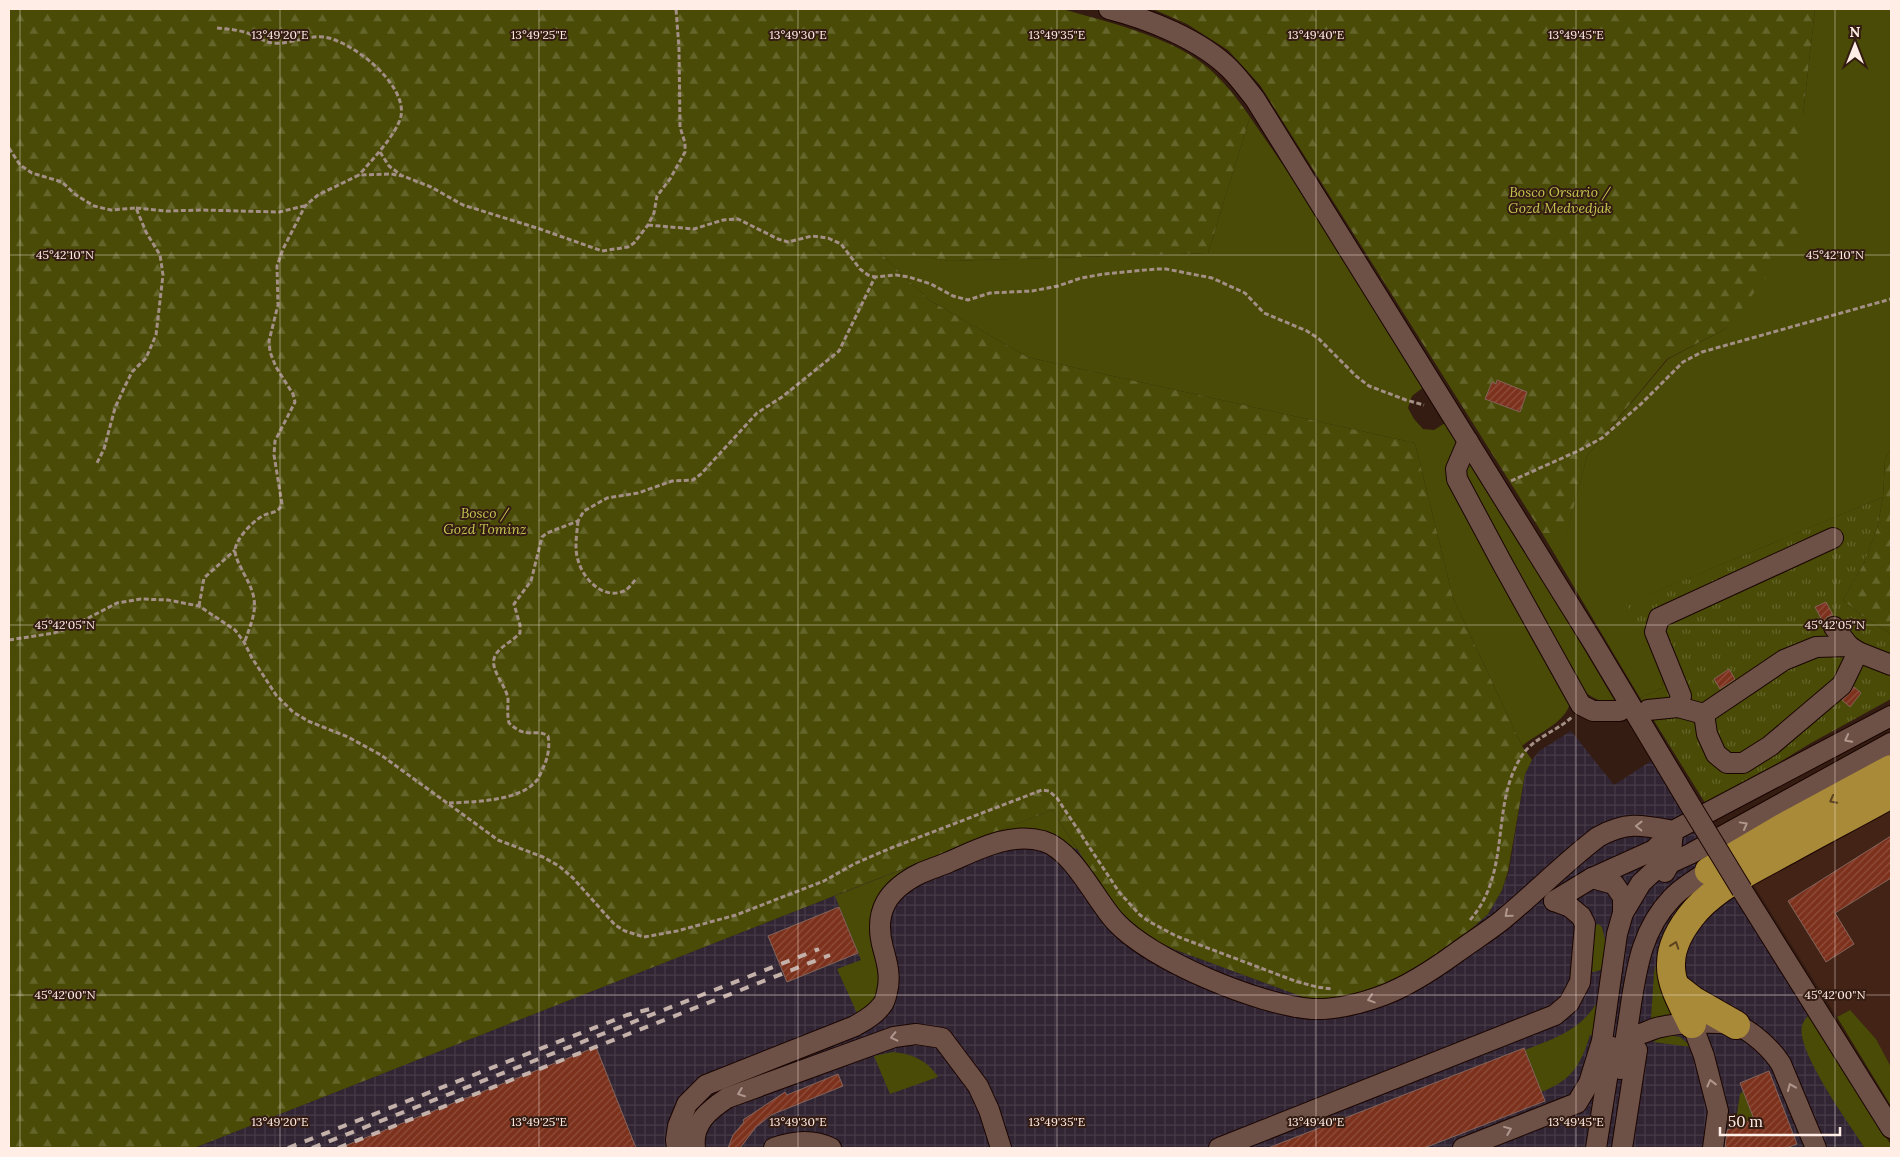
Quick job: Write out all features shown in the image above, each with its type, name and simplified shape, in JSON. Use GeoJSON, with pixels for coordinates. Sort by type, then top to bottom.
{"type":"FeatureCollection","features":[{"type":"Feature","properties":{"kind":"highway"},"geometry":{"type":"LineString","coordinates":[[1709,871],[1782,828],[1891,769]]}},
{"type":"Feature","properties":{"kind":"highway"},"geometry":{"type":"LineString","coordinates":[[1692,1024],[1675,986],[1670,964],[1679,934],[1697,909],[1726,886],[1755,867],[1891,794]]}},
{"type":"Feature","properties":{"kind":"highway"},"geometry":{"type":"LineString","coordinates":[[1675,986],[1694,1001],[1736,1025]]}},
{"type":"Feature","properties":{"kind":"street"},"geometry":{"type":"LineString","coordinates":[[1110,9],[1153,24],[1205,49],[1229,68],[1255,99],[1498,488],[1742,890],[1891,1128]]}},
{"type":"Feature","properties":{"kind":"street"},"geometry":{"type":"LineString","coordinates":[[1468,441],[1456,469],[1457,478],[1502,564],[1582,705],[1593,711],[1620,711]]}},
{"type":"Feature","properties":{"kind":"street"},"geometry":{"type":"LineString","coordinates":[[1678,707],[1681,696],[1655,632],[1660,618],[1833,538]]}},
{"type":"Feature","properties":{"kind":"street"},"geometry":{"type":"LineString","coordinates":[[1834,627],[1853,649]]}},
{"type":"Feature","properties":{"kind":"street"},"geometry":{"type":"LineString","coordinates":[[1648,710],[1678,707],[1704,714],[1784,660],[1816,647],[1853,649],[1891,665]]}},
{"type":"Feature","properties":{"kind":"street"},"geometry":{"type":"LineString","coordinates":[[1704,714],[1706,734],[1716,754],[1727,763],[1744,763],[1770,746],[1842,685],[1853,649]]}},
{"type":"Feature","properties":{"kind":"street"},"geometry":{"type":"LineString","coordinates":[[1218,1148],[1555,1015],[1569,1003],[1580,982],[1585,924],[1581,916],[1570,906],[1554,902],[1592,878],[1654,850],[1673,832],[1891,716]]}},
{"type":"Feature","properties":{"kind":"street"},"geometry":{"type":"LineString","coordinates":[[1463,1148],[1577,1103],[1589,1083],[1602,1041],[1617,934],[1623,914],[1641,883],[1655,870],[1690,854],[1891,743]]}},
{"type":"Feature","properties":{"kind":"street"},"geometry":{"type":"LineString","coordinates":[[677,1148],[678,1126],[687,1104],[706,1085],[855,1026],[872,1016],[884,1004],[888,987],[888,969],[882,946],[880,918],[884,904],[892,892],[921,873],[996,843],[1027,838],[1046,842],[1061,851],[1076,867],[1118,924],[1159,954],[1207,978],[1262,998],[1312,1009],[1345,1008],[1385,995],[1427,974],[1499,922],[1598,836],[1615,828],[1642,825],[1673,832]]}},
{"type":"Feature","properties":{"kind":"street"},"geometry":{"type":"LineString","coordinates":[[1596,1148],[1626,942],[1631,924],[1661,880],[1670,863],[1673,832]]}},
{"type":"Feature","properties":{"kind":"street"},"geometry":{"type":"LineString","coordinates":[[1622,1148],[1640,1034],[1646,982],[1654,945],[1660,930],[1679,903],[1709,871]]}},
{"type":"Feature","properties":{"kind":"street"},"geometry":{"type":"LineString","coordinates":[[1608,1148],[1638,961],[1644,941],[1651,926],[1671,899],[1683,888],[1709,871]]}},
{"type":"Feature","properties":{"kind":"street"},"geometry":{"type":"LineString","coordinates":[[1592,878],[1614,884],[1623,897],[1623,914]]}},
{"type":"Feature","properties":{"kind":"street"},"geometry":{"type":"LineString","coordinates":[[1640,1034],[1661,1027],[1692,1024],[1736,1025],[1761,1041],[1775,1054],[1781,1064],[1816,1148]]}},
{"type":"Feature","properties":{"kind":"street"},"geometry":{"type":"LineString","coordinates":[[1692,1024],[1704,1056],[1718,1111],[1712,1148]]}},
{"type":"Feature","properties":{"kind":"street"},"geometry":{"type":"LineString","coordinates":[[695,1148],[694,1141],[698,1125],[709,1110],[727,1098],[894,1036],[916,1034],[942,1038],[978,1086],[990,1110],[995,1133],[1001,1148]]}},
{"type":"Feature","properties":{"kind":"street"},"geometry":{"type":"LineString","coordinates":[[774,1148],[788,1143],[810,1142],[823,1144],[831,1148]]}},
{"type":"Feature","properties":{"kind":"path"},"geometry":{"type":"LineString","coordinates":[[380,152],[389,166],[403,176],[431,187],[463,205],[602,250],[622,248],[634,243],[648,225],[654,213],[657,196],[670,179],[685,152],[685,144],[680,127],[676,9]]}},
{"type":"Feature","properties":{"kind":"path"},"geometry":{"type":"LineString","coordinates":[[217,28],[250,34],[268,42],[285,42],[310,36],[332,39],[347,45],[380,70],[390,82],[396,94],[401,116],[396,129],[380,152],[359,175]]}},
{"type":"Feature","properties":{"kind":"path"},"geometry":{"type":"LineString","coordinates":[[9,148],[20,165],[32,173],[62,182],[76,195],[94,206],[111,210],[136,208],[167,211],[279,212],[305,206]]}},
{"type":"Feature","properties":{"kind":"path"},"geometry":{"type":"LineString","coordinates":[[199,606],[204,578],[235,549],[238,541],[253,524],[266,514],[273,514],[280,510],[282,504],[282,493],[274,454],[275,441],[295,402],[293,394],[276,367],[270,352],[269,341],[278,305],[278,266],[282,249],[305,206],[318,195],[359,175],[377,173],[403,176]]}},
{"type":"Feature","properties":{"kind":"path"},"geometry":{"type":"LineString","coordinates":[[97,463],[104,449],[116,408],[125,386],[132,372],[146,358],[156,335],[162,284],[160,255],[146,232],[136,208]]}},
{"type":"Feature","properties":{"kind":"path"},"geometry":{"type":"LineString","coordinates":[[648,225],[694,229],[723,220],[738,219],[788,242],[812,236],[828,238],[841,244],[860,269],[868,275],[874,277],[896,275],[909,277],[931,284],[963,300],[990,293],[1032,291],[1104,274],[1166,269],[1212,278],[1237,289],[1250,298],[1264,313],[1306,331],[1319,340],[1356,376],[1370,386],[1406,400],[1427,405],[1445,403]]}},
{"type":"Feature","properties":{"kind":"path"},"geometry":{"type":"LineString","coordinates":[[638,578],[626,590],[618,593],[608,593],[592,585],[582,572],[577,559],[578,521],[584,511],[607,498],[638,493],[672,481],[693,480],[701,474],[757,413],[782,397],[839,351],[874,277]]}},
{"type":"Feature","properties":{"kind":"path"},"geometry":{"type":"LineString","coordinates":[[1498,488],[1602,438],[1642,403],[1683,362],[1702,352],[1891,299]]}},
{"type":"Feature","properties":{"kind":"path"},"geometry":{"type":"LineString","coordinates":[[449,803],[507,797],[525,790],[537,780],[545,763],[550,744],[548,736],[543,732],[527,734],[518,731],[509,722],[508,698],[505,686],[494,668],[493,660],[496,653],[520,633],[520,625],[514,604],[531,581],[542,537],[547,533],[578,521]]}},
{"type":"Feature","properties":{"kind":"path"},"geometry":{"type":"LineString","coordinates":[[235,549],[237,560],[254,593],[256,604],[244,642]]}},
{"type":"Feature","properties":{"kind":"path"},"geometry":{"type":"LineString","coordinates":[[9,640],[54,633],[69,628],[129,600],[168,600],[199,606],[234,630],[244,642],[276,695],[293,712],[308,721],[348,737],[381,755],[498,840],[543,857],[558,866],[573,878],[616,925],[625,931],[644,937],[677,931],[736,915],[824,881],[854,864],[892,848],[1042,790],[1049,792],[1057,798],[1119,892],[1140,915],[1150,922],[1176,936],[1295,981],[1317,987],[1340,989]]}},
{"type":"Feature","properties":{"kind":"path"},"geometry":{"type":"LineString","coordinates":[[1467,923],[1475,914],[1492,883],[1508,792],[1519,762],[1529,747],[1570,720],[1582,705]]}},
{"type":"Feature","properties":{"kind":"shaded area"},"geometry":{"type":"Polygon","coordinates":[[[1571,731],[1614,785],[1651,761],[1808,1016],[1802,1026],[1802,1032],[1813,1065],[1865,1148],[194,1148],[1052,810],[1114,906],[1152,939],[1176,950],[1303,997],[1452,946],[1488,914],[1502,890],[1509,871],[1525,774],[1539,751],[1571,731]]]}},
{"type":"Feature","properties":{"kind":"shaded area"},"geometry":{"type":"Polygon","coordinates":[[[1891,807],[1891,1067],[1876,1039],[1849,1010],[1837,1017],[1753,884],[1891,807]]]}},
{"type":"Feature","properties":{"kind":"green space","name":"Bosco / Gozd Tominz"},"geometry":{"type":"Polygon","coordinates":[[[9,9],[1062,9],[1135,30],[1188,53],[1222,81],[1250,117],[1208,253],[949,261],[876,249],[929,300],[1027,357],[1415,443],[1453,598],[1522,746],[1532,760],[1525,774],[1508,871],[1502,890],[1488,914],[1452,946],[1405,976],[1363,994],[1320,1001],[1303,997],[1176,950],[1152,939],[1133,926],[1114,906],[1052,810],[194,1148],[9,1148],[9,9]]]}},
{"type":"Feature","properties":{"kind":"green space","name":"Bosco Orsario / Gozd Medvedjak"},"geometry":{"type":"Polygon","coordinates":[[[1153,9],[1815,9],[1803,115],[1798,236],[1727,328],[1667,359],[1587,456],[1567,533],[1542,533],[1260,85],[1228,50],[1187,24],[1153,9]]]}},
{"type":"Feature","properties":{"kind":"green space"},"geometry":{"type":"Polygon","coordinates":[[[1815,9],[1891,9],[1891,449],[1885,460],[1883,497],[1627,604],[1652,644],[1661,666],[1663,677],[1662,688],[1640,698],[1542,533],[1567,532],[1587,456],[1668,359],[1727,328],[1803,115],[1815,9]]]}},
{"type":"Feature","properties":{"kind":"green space"},"geometry":{"type":"Polygon","coordinates":[[[1250,117],[1374,297],[1425,386],[1412,396],[1408,408],[1414,419],[1423,429],[1434,430],[1445,423],[1457,440],[1450,457],[1571,698],[1565,714],[1559,720],[1522,746],[1453,598],[1415,443],[1027,357],[929,300],[875,248],[949,261],[1208,253],[1250,117]]]}},
{"type":"Feature","properties":{"kind":"green space"},"geometry":{"type":"Polygon","coordinates":[[[1891,449],[1891,634],[1861,615],[1843,600],[1864,563],[1877,529],[1883,497],[1885,460],[1891,449]]]}},
{"type":"Feature","properties":{"kind":"green space"},"geometry":{"type":"Polygon","coordinates":[[[1468,465],[1472,465],[1477,469],[1616,703],[1599,700],[1585,692],[1465,481],[1464,469],[1468,465]]]}},
{"type":"Feature","properties":{"kind":"green space"},"geometry":{"type":"Polygon","coordinates":[[[1883,497],[1877,529],[1864,563],[1843,600],[1861,615],[1891,634],[1891,699],[1811,743],[1707,806],[1640,698],[1662,688],[1663,677],[1657,655],[1626,604],[1883,497]]]}},
{"type":"Feature","properties":{"kind":"green space"},"geometry":{"type":"Polygon","coordinates":[[[1052,810],[1077,849],[1055,839],[921,869],[907,876],[872,920],[870,931],[871,943],[879,981],[877,993],[871,1004],[857,1013],[837,969],[861,960],[835,896],[1052,810]]]}},
{"type":"Feature","properties":{"kind":"green space"},"geometry":{"type":"Polygon","coordinates":[[[1598,924],[1602,927],[1605,940],[1610,948],[1604,967],[1601,970],[1592,972],[1595,926],[1598,924]]]}},
{"type":"Feature","properties":{"kind":"green space"},"geometry":{"type":"Polygon","coordinates":[[[1660,948],[1681,1014],[1651,1019],[1654,973],[1660,948]]]}},
{"type":"Feature","properties":{"kind":"green space"},"geometry":{"type":"Polygon","coordinates":[[[1598,1001],[1596,1036],[1590,1035],[1583,1055],[1573,1071],[1560,1083],[1541,1092],[1525,1050],[1557,1037],[1575,1027],[1598,1001]]]}},
{"type":"Feature","properties":{"kind":"green space"},"geometry":{"type":"Polygon","coordinates":[[[1850,1010],[1876,1039],[1891,1067],[1891,1106],[1837,1017],[1850,1010]]]}},
{"type":"Feature","properties":{"kind":"green space"},"geometry":{"type":"Polygon","coordinates":[[[1808,1016],[1891,1145],[1891,1148],[1865,1148],[1837,1106],[1815,1070],[1802,1037],[1802,1026],[1808,1016]]]}},
{"type":"Feature","properties":{"kind":"green space"},"geometry":{"type":"Polygon","coordinates":[[[1669,1035],[1680,1037],[1692,1047],[1653,1042],[1669,1035]]]}},
{"type":"Feature","properties":{"kind":"green space"},"geometry":{"type":"Polygon","coordinates":[[[893,1052],[906,1054],[924,1062],[938,1077],[890,1094],[874,1056],[893,1052]]]}},
{"type":"Feature","properties":{"kind":"green space"},"geometry":{"type":"Polygon","coordinates":[[[1743,1091],[1754,1119],[1735,1127],[1740,1094],[1743,1091]]]}},
{"type":"Feature","properties":{"kind":"building"},"geometry":{"type":"Polygon","coordinates":[[[1497,380],[1527,392],[1520,412],[1485,399],[1492,382],[1496,384],[1497,380]]]}},
{"type":"Feature","properties":{"kind":"building"},"geometry":{"type":"Polygon","coordinates":[[[1826,602],[1833,615],[1827,617],[1823,622],[1815,607],[1826,602]]]}},
{"type":"Feature","properties":{"kind":"building"},"geometry":{"type":"Polygon","coordinates":[[[1729,669],[1735,679],[1720,689],[1714,679],[1729,669]]]}},
{"type":"Feature","properties":{"kind":"building"},"geometry":{"type":"Polygon","coordinates":[[[1854,687],[1861,693],[1850,707],[1842,700],[1854,687]]]}},
{"type":"Feature","properties":{"kind":"building"},"geometry":{"type":"Polygon","coordinates":[[[1891,836],[1891,878],[1835,913],[1854,944],[1826,962],[1788,901],[1891,836]]]}},
{"type":"Feature","properties":{"kind":"building"},"geometry":{"type":"Polygon","coordinates":[[[839,907],[858,953],[787,982],[768,936],[839,907]]]}},
{"type":"Feature","properties":{"kind":"building"},"geometry":{"type":"Polygon","coordinates":[[[596,1047],[636,1148],[342,1148],[342,1147],[596,1047]]]}},
{"type":"Feature","properties":{"kind":"building"},"geometry":{"type":"Polygon","coordinates":[[[1524,1048],[1545,1101],[1424,1148],[1268,1148],[1524,1048]]]}},
{"type":"Feature","properties":{"kind":"building"},"geometry":{"type":"Polygon","coordinates":[[[1769,1071],[1797,1144],[1786,1148],[1725,1148],[1727,1130],[1754,1119],[1740,1083],[1769,1071]]]}},
{"type":"Feature","properties":{"kind":"building"},"geometry":{"type":"Polygon","coordinates":[[[838,1074],[843,1086],[771,1115],[756,1127],[740,1148],[728,1148],[733,1135],[744,1122],[743,1120],[785,1092],[787,1095],[838,1074]]]}},
{"type":"Feature","properties":{"kind":"railway"},"geometry":{"type":"LineString","coordinates":[[312,1148],[819,949]]}},
{"type":"Feature","properties":{"kind":"railway"},"geometry":{"type":"LineString","coordinates":[[338,1148],[830,955]]}},
{"type":"Feature","properties":{"kind":"railway"},"geometry":{"type":"LineString","coordinates":[[288,1148],[627,1015],[650,1009]]}}]}
